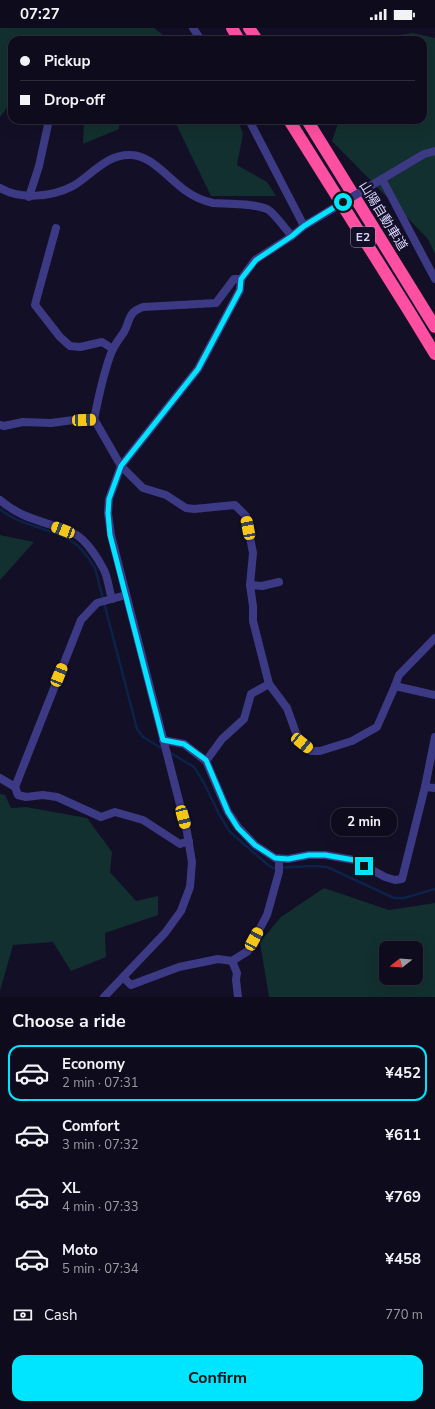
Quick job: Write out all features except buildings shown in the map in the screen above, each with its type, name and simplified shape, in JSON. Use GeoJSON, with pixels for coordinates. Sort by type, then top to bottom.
{"type":"FeatureCollection","features":[{"type":"Feature","properties":{"kind":"highway","name":"E2"},"geometry":{"type":"LineString","coordinates":[[292,124],[435,354]]}},
{"type":"Feature","properties":{"kind":"highway","name":"山陽自動車道"},"geometry":{"type":"LineString","coordinates":[[308,124],[435,327]]}},
{"type":"Feature","properties":{"kind":"street"},"geometry":{"type":"LineString","coordinates":[[29,196],[39,166],[48,124]]}},
{"type":"Feature","properties":{"kind":"street"},"geometry":{"type":"LineString","coordinates":[[251,124],[304,226]]}},
{"type":"Feature","properties":{"kind":"street"},"geometry":{"type":"LineString","coordinates":[[104,997],[165,933],[181,911],[190,887],[192,862],[189,841],[110,535],[108,513],[109,499],[121,466],[198,369],[240,290],[241,279],[256,260],[292,236],[304,226],[424,154],[435,151]]}},
{"type":"Feature","properties":{"kind":"street"},"geometry":{"type":"LineString","coordinates":[[2,192],[14,195],[29,196],[53,193],[73,186],[102,163],[131,154],[141,157],[154,164],[186,191],[198,198],[212,202],[252,206],[269,210],[292,236]]}},
{"type":"Feature","properties":{"kind":"street"},"geometry":{"type":"LineString","coordinates":[[382,179],[435,279]]}},
{"type":"Feature","properties":{"kind":"street"},"geometry":{"type":"LineString","coordinates":[[56,228],[36,296],[35,305],[60,337],[70,346],[80,347],[102,342],[113,349]]}},
{"type":"Feature","properties":{"kind":"street"},"geometry":{"type":"LineString","coordinates":[[241,279],[234,280],[216,302],[143,306],[135,310],[113,349],[102,379],[94,419],[121,466],[143,488],[166,495],[186,508],[208,509],[235,506],[246,516],[253,553],[250,585],[253,606],[253,621],[269,684],[287,708],[296,733],[302,743],[311,751],[320,751],[352,741],[377,727],[396,686],[399,675],[435,638]]}},
{"type":"Feature","properties":{"kind":"street"},"geometry":{"type":"LineString","coordinates":[[0,425],[4,426],[23,422],[51,423],[94,419]]}},
{"type":"Feature","properties":{"kind":"street"},"geometry":{"type":"LineString","coordinates":[[0,500],[23,516],[76,535],[92,550],[104,571],[112,599]]}},
{"type":"Feature","properties":{"kind":"street"},"geometry":{"type":"LineString","coordinates":[[104,571],[118,567]]}},
{"type":"Feature","properties":{"kind":"street"},"geometry":{"type":"LineString","coordinates":[[250,585],[262,586],[280,582]]}},
{"type":"Feature","properties":{"kind":"street"},"geometry":{"type":"LineString","coordinates":[[15,787],[81,620],[97,603],[126,595]]}},
{"type":"Feature","properties":{"kind":"street"},"geometry":{"type":"LineString","coordinates":[[206,760],[222,739],[244,719],[250,694],[269,684]]}},
{"type":"Feature","properties":{"kind":"street"},"geometry":{"type":"LineString","coordinates":[[396,686],[435,695]]}},
{"type":"Feature","properties":{"kind":"street"},"geometry":{"type":"LineString","coordinates":[[163,740],[184,744],[206,760],[228,812],[238,828],[255,845],[275,858],[288,859],[309,855],[325,855],[354,860],[385,877],[395,880],[402,879],[425,787],[435,737]]}},
{"type":"Feature","properties":{"kind":"street"},"geometry":{"type":"LineString","coordinates":[[0,778],[15,787],[18,795],[26,797],[43,795],[57,797],[101,817],[115,812],[143,820],[180,844],[189,841]]}},
{"type":"Feature","properties":{"kind":"street"},"geometry":{"type":"LineString","coordinates":[[425,787],[435,788]]}},
{"type":"Feature","properties":{"kind":"street"},"geometry":{"type":"LineString","coordinates":[[123,977],[131,985],[179,967],[218,959],[232,961],[248,951],[267,915],[279,872],[279,859]]}},
{"type":"Feature","properties":{"kind":"street"},"geometry":{"type":"LineString","coordinates":[[232,961],[237,972],[236,980],[238,997]]}},
{"type":"Feature","properties":{"kind":"green space"},"geometry":{"type":"Polygon","coordinates":[[[0,28],[154,28],[164,36],[8,36],[8,107],[0,117],[0,28]]]}},
{"type":"Feature","properties":{"kind":"green space"},"geometry":{"type":"Polygon","coordinates":[[[413,33],[426,36],[393,36],[413,33]]]}},
{"type":"Feature","properties":{"kind":"green space"},"geometry":{"type":"Polygon","coordinates":[[[427,36],[435,38],[435,254],[428,239],[332,141],[338,124],[427,124],[427,36]]]}},
{"type":"Feature","properties":{"kind":"green space"},"geometry":{"type":"Polygon","coordinates":[[[84,124],[119,124],[119,129],[83,144],[84,124]]]}},
{"type":"Feature","properties":{"kind":"green space"},"geometry":{"type":"Polygon","coordinates":[[[176,124],[239,124],[243,134],[237,165],[267,182],[276,196],[211,196],[176,124]]]}},
{"type":"Feature","properties":{"kind":"green space"},"geometry":{"type":"Polygon","coordinates":[[[0,535],[34,542],[0,580],[0,535]]]}},
{"type":"Feature","properties":{"kind":"green space"},"geometry":{"type":"Polygon","coordinates":[[[0,794],[5,795],[11,808],[26,807],[87,818],[112,852],[110,872],[136,901],[158,896],[158,915],[105,933],[106,957],[71,971],[53,942],[13,945],[0,991],[0,794]]]}},
{"type":"Feature","properties":{"kind":"green space"},"geometry":{"type":"Polygon","coordinates":[[[324,888],[389,910],[435,903],[435,997],[269,997],[260,942],[281,917],[324,888]]]}},
{"type":"Feature","properties":{"kind":"waterway"},"geometry":{"type":"LineString","coordinates":[[0,509],[17,520],[64,537],[73,542],[86,554],[95,568],[137,729],[143,737],[163,749]]}},
{"type":"Feature","properties":{"kind":"waterway"},"geometry":{"type":"LineString","coordinates":[[169,752],[194,767],[230,832],[273,868],[313,866],[327,867],[394,898],[404,898],[435,889]]}},
{"type":"Feature","properties":{"kind":"route"},"geometry":{"type":"LineString","coordinates":[[343,202],[304,226],[292,236],[256,260],[241,279],[240,290],[198,369],[121,466],[109,499],[108,513],[110,535],[163,740],[184,744],[206,760],[228,812],[238,828],[255,845],[275,858],[288,859],[309,855],[325,855],[354,860],[364,866]]}}]}
